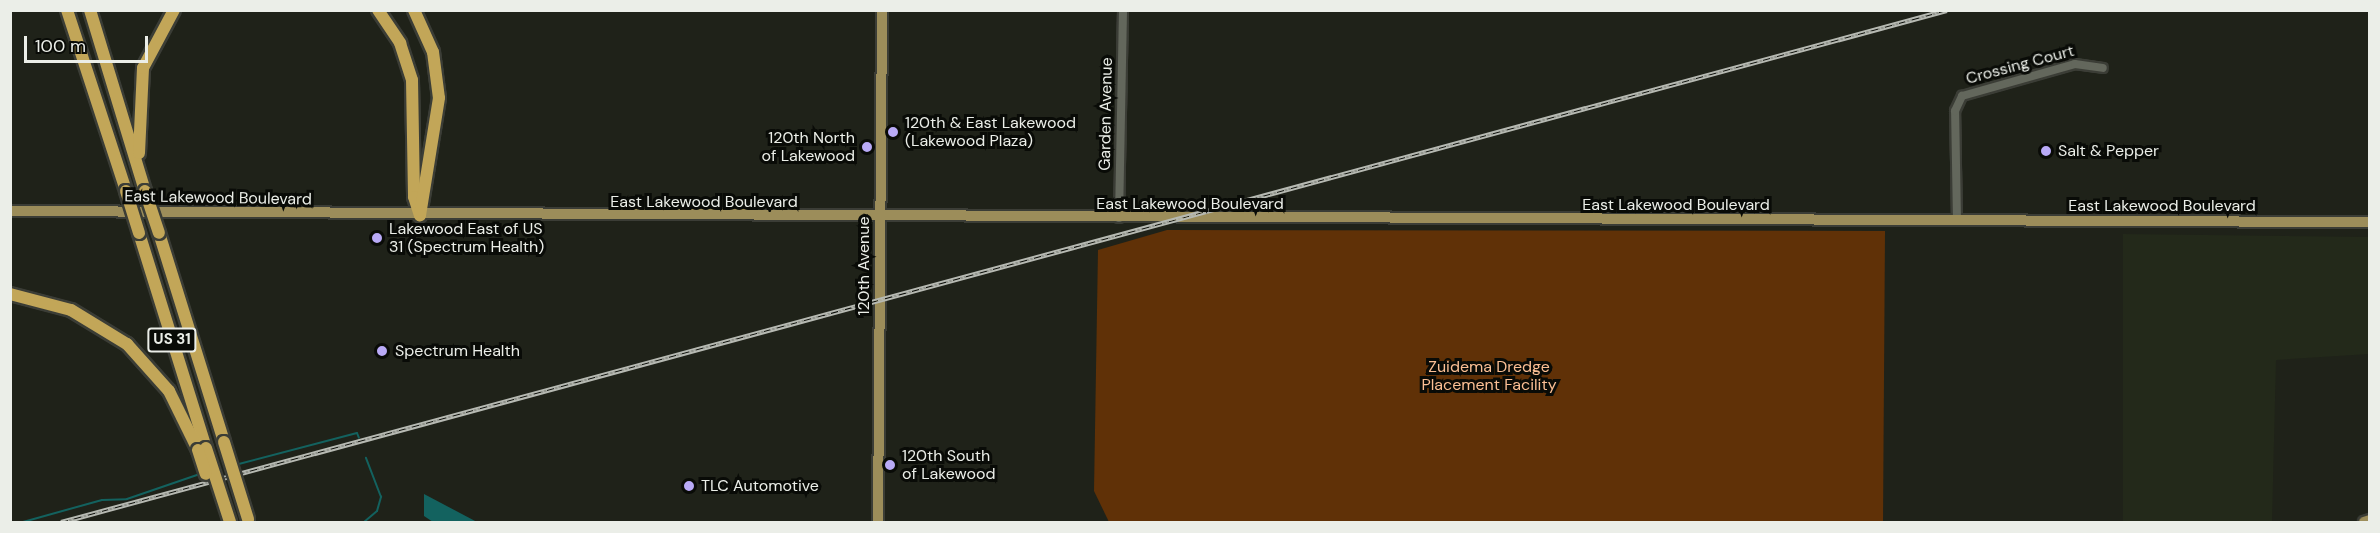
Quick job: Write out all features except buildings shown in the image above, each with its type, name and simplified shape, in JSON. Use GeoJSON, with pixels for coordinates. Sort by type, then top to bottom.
{"type":"FeatureCollection","features":[{"type":"Feature","properties":{"kind":"highway","name":"US 31"},"geometry":{"type":"LineString","coordinates":[[67,10],[139,233],[202,449],[230,522]]}},
{"type":"Feature","properties":{"kind":"highway","name":"US 31"},"geometry":{"type":"LineString","coordinates":[[90,10],[249,521]]}},
{"type":"Feature","properties":{"kind":"highway"},"geometry":{"type":"LineString","coordinates":[[144,185],[140,80],[153,43],[174,10]]}},
{"type":"Feature","properties":{"kind":"highway"},"geometry":{"type":"LineString","coordinates":[[378,10],[400,44],[412,80],[414,197],[420,215]]}},
{"type":"Feature","properties":{"kind":"highway"},"geometry":{"type":"LineString","coordinates":[[414,10],[433,52],[439,98],[420,215]]}},
{"type":"Feature","properties":{"kind":"highway"},"geometry":{"type":"LineString","coordinates":[[10,294],[71,310],[127,344],[169,391],[202,449]]}},
{"type":"Feature","properties":{"kind":"main road","name":"120th Avenue"},"geometry":{"type":"LineString","coordinates":[[878,522],[882,10]]}},
{"type":"Feature","properties":{"kind":"main road","name":"East Lakewood Boulevard"},"geometry":{"type":"LineString","coordinates":[[10,211],[879,218],[2370,222]]}},
{"type":"Feature","properties":{"kind":"main road"},"geometry":{"type":"LineString","coordinates":[[2364,522],[2370,520]]}},
{"type":"Feature","properties":{"kind":"street","name":"Garden Avenue"},"geometry":{"type":"LineString","coordinates":[[1119,218],[1123,10]]}},
{"type":"Feature","properties":{"kind":"street","name":"Crossing Court"},"geometry":{"type":"LineString","coordinates":[[1957,221],[1955,111],[1962,96],[2075,64],[2103,68]]}},
{"type":"Feature","properties":{"kind":"shaded area"},"geometry":{"type":"Polygon","coordinates":[[[2123,234],[2369,237],[2369,354],[2276,360],[2272,522],[2123,522],[2123,234]]]}},
{"type":"Feature","properties":{"kind":"green space","name":"Zuidema Dredge Placement Facility"},"geometry":{"type":"Polygon","coordinates":[[[1167,230],[1885,231],[1883,522],[1109,522],[1094,491],[1098,250],[1167,230]]]}},
{"type":"Feature","properties":{"kind":"water"},"geometry":{"type":"Polygon","coordinates":[[[424,494],[477,522],[433,522],[424,516],[424,494]]]}},
{"type":"Feature","properties":{"kind":"waterway"},"geometry":{"type":"LineString","coordinates":[[235,465],[357,433],[359,438]]}},
{"type":"Feature","properties":{"kind":"waterway"},"geometry":{"type":"LineString","coordinates":[[364,522],[377,511],[381,497],[366,458]]}},
{"type":"Feature","properties":{"kind":"waterway"},"geometry":{"type":"LineString","coordinates":[[23,522],[102,500],[127,499],[200,474]]}},
{"type":"Feature","properties":{"kind":"railway"},"geometry":{"type":"LineString","coordinates":[[61,522],[1947,10]]}},
{"type":"Feature","properties":{"kind":"place","name":"120th & East Lakewood (Lakewood Plaza)"},"geometry":{"type":"Point","coordinates":[893,132]}},
{"type":"Feature","properties":{"kind":"place","name":"120th North of Lakewood"},"geometry":{"type":"Point","coordinates":[867,147]}},
{"type":"Feature","properties":{"kind":"place","name":"Salt & Pepper"},"geometry":{"type":"Point","coordinates":[2046,151]}},
{"type":"Feature","properties":{"kind":"place","name":"Lakewood East of US 31 (Spectrum Health)"},"geometry":{"type":"Point","coordinates":[377,238]}},
{"type":"Feature","properties":{"kind":"place","name":"Spectrum Health"},"geometry":{"type":"Point","coordinates":[382,351]}},
{"type":"Feature","properties":{"kind":"place","name":"120th South of Lakewood"},"geometry":{"type":"Point","coordinates":[890,465]}},
{"type":"Feature","properties":{"kind":"place","name":"TLC Automotive"},"geometry":{"type":"Point","coordinates":[689,486]}}]}
